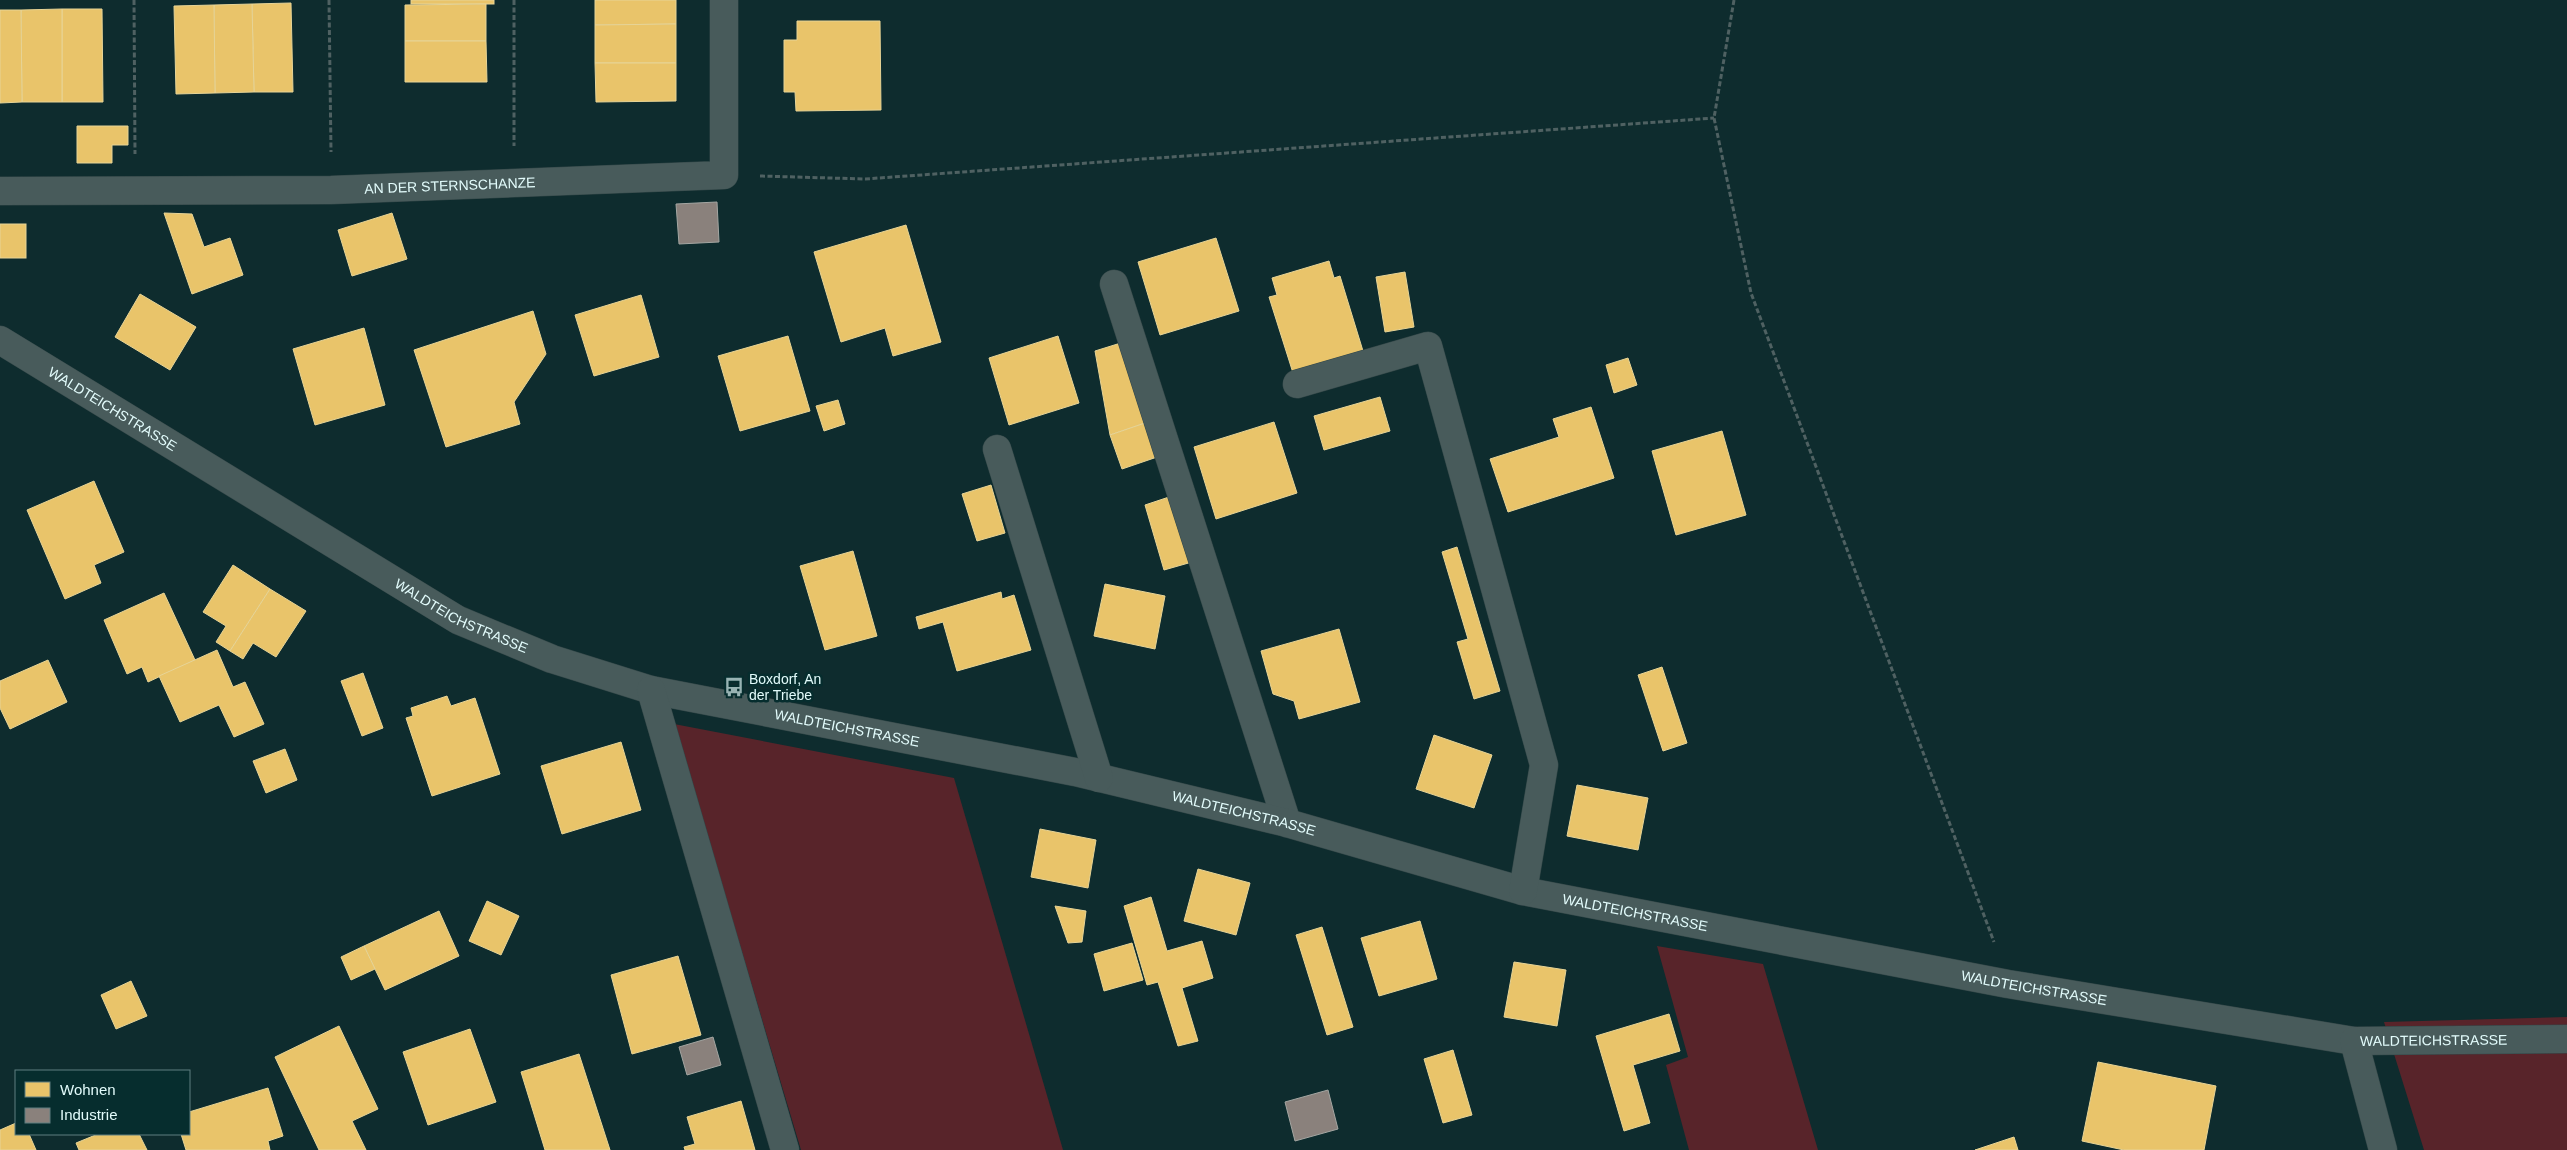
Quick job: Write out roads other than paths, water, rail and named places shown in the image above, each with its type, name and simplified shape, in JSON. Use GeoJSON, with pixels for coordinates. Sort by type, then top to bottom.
{"type":"FeatureCollection","features":[{"type":"Feature","properties":{"kind":"street","name":"AN DER STERNSCHANZE"},"geometry":{"type":"LineString","coordinates":[[0,191],[331,190],[724,175],[724,0]]}},
{"type":"Feature","properties":{"kind":"street"},"geometry":{"type":"LineString","coordinates":[[1114,284],[1287,822]]}},
{"type":"Feature","properties":{"kind":"street","name":"WALDTEICHSTRASSE"},"geometry":{"type":"LineString","coordinates":[[0,340],[458,620],[552,660],[651,690],[1099,778],[1287,822],[1523,891],[2008,984],[2354,1041],[2567,1038]]}},
{"type":"Feature","properties":{"kind":"street"},"geometry":{"type":"LineString","coordinates":[[1297,384],[1428,346],[1544,765],[1523,891]]}},
{"type":"Feature","properties":{"kind":"street"},"geometry":{"type":"LineString","coordinates":[[997,449],[1099,778]]}},
{"type":"Feature","properties":{"kind":"street"},"geometry":{"type":"LineString","coordinates":[[651,690],[785,1150]]}},
{"type":"Feature","properties":{"kind":"street"},"geometry":{"type":"LineString","coordinates":[[2354,1041],[2384,1150]]}},
{"type":"Feature","properties":{"kind":"place","name":"Boxdorf, An der Triebe"},"geometry":{"type":"Point","coordinates":[734,687]}}]}
